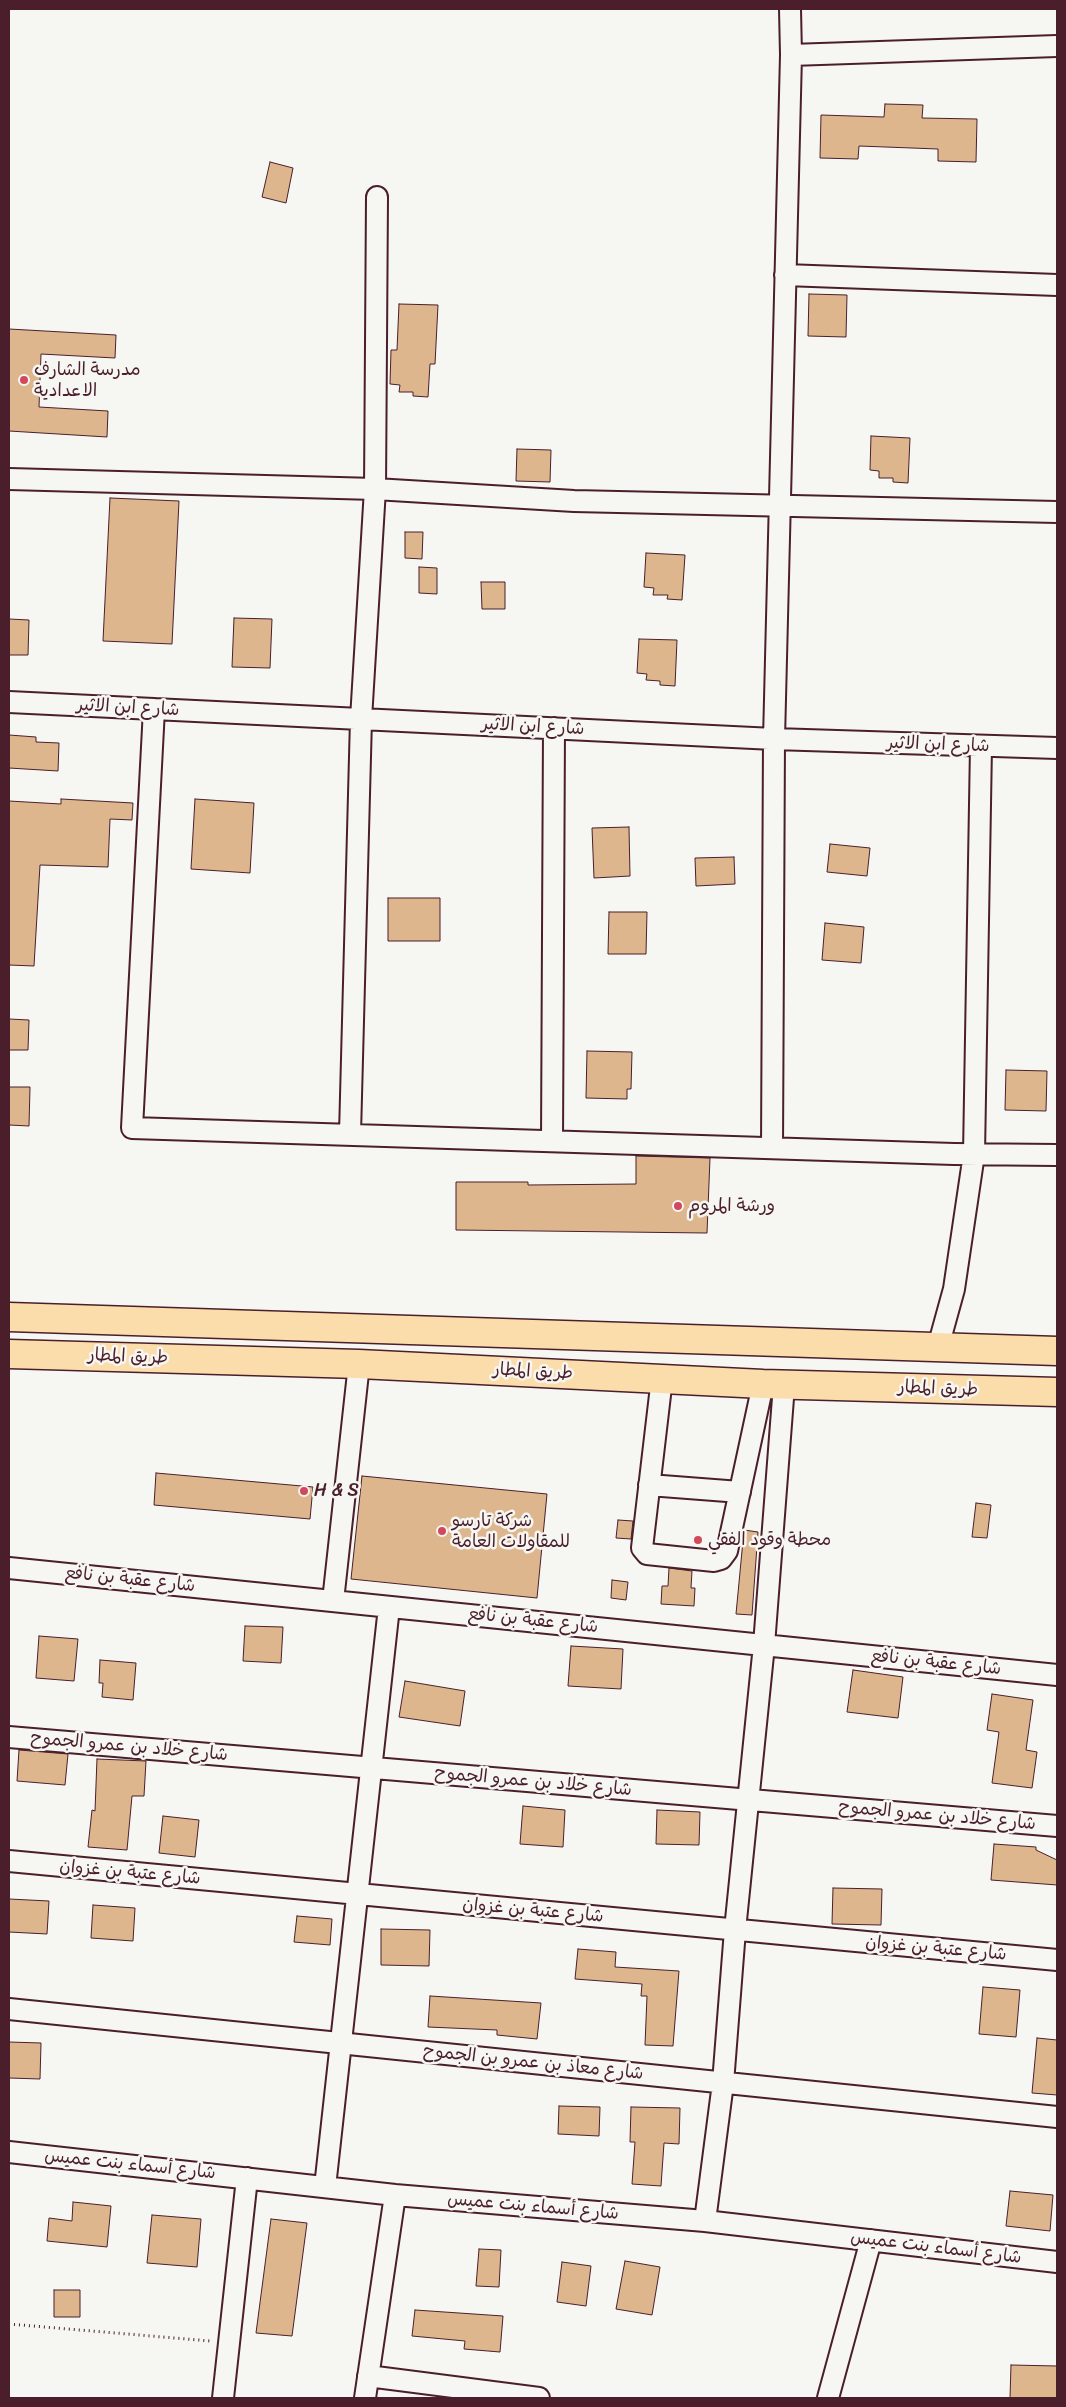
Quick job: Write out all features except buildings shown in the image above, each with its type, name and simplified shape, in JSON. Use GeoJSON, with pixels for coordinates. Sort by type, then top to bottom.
{"type":"FeatureCollection","features":[{"type":"Feature","properties":{"kind":"highway","name":"طريق المطار"},"geometry":{"type":"LineString","coordinates":[[9,1317],[1057,1351]]}},
{"type":"Feature","properties":{"kind":"highway","name":"طريق المطار"},"geometry":{"type":"LineString","coordinates":[[9,1354],[359,1364],[773,1385],[1057,1392]]}},
{"type":"Feature","properties":{"kind":"street"},"geometry":{"type":"LineString","coordinates":[[772,1148],[774,739],[791,54],[790,9]]}},
{"type":"Feature","properties":{"kind":"street"},"geometry":{"type":"LineString","coordinates":[[791,54],[1057,46]]}},
{"type":"Feature","properties":{"kind":"street"},"geometry":{"type":"LineString","coordinates":[[350,1134],[361,719],[374,489],[377,198]]}},
{"type":"Feature","properties":{"kind":"street"},"geometry":{"type":"LineString","coordinates":[[785,275],[1057,285]]}},
{"type":"Feature","properties":{"kind":"street"},"geometry":{"type":"LineString","coordinates":[[9,479],[374,489],[574,500],[1057,512]]}},
{"type":"Feature","properties":{"kind":"street","name":"شارع ابن الاثير"},"geometry":{"type":"LineString","coordinates":[[9,702],[774,739],[1057,748]]}},
{"type":"Feature","properties":{"kind":"street"},"geometry":{"type":"LineString","coordinates":[[154,709],[132,1128],[1057,1155]]}},
{"type":"Feature","properties":{"kind":"street"},"geometry":{"type":"LineString","coordinates":[[552,1141],[554,728]]}},
{"type":"Feature","properties":{"kind":"street"},"geometry":{"type":"LineString","coordinates":[[938,1347],[954,1289],[974,1154],[981,746]]}},
{"type":"Feature","properties":{"kind":"street"},"geometry":{"type":"LineString","coordinates":[[333,1601],[359,1364]]}},
{"type":"Feature","properties":{"kind":"street"},"geometry":{"type":"LineString","coordinates":[[662,1378],[642,1545],[645,1553],[714,1561],[721,1560],[726,1554],[740,1492],[773,1385]]}},
{"type":"Feature","properties":{"kind":"street"},"geometry":{"type":"LineString","coordinates":[[705,2221],[723,2083],[735,1930],[764,1645],[773,1385]]}},
{"type":"Feature","properties":{"kind":"street"},"geometry":{"type":"LineString","coordinates":[[649,1485],[740,1492]]}},
{"type":"Feature","properties":{"kind":"street","name":"شارع عقبة بن نافع"},"geometry":{"type":"LineString","coordinates":[[9,1568],[1057,1675]]}},
{"type":"Feature","properties":{"kind":"street"},"geometry":{"type":"LineString","coordinates":[[325,2186],[389,1607]]}},
{"type":"Feature","properties":{"kind":"street","name":"شارع خلاد بن عمرو الجموح"},"geometry":{"type":"LineString","coordinates":[[9,1737],[1057,1826]]}},
{"type":"Feature","properties":{"kind":"street","name":"شارع عتبة بن غزوان"},"geometry":{"type":"LineString","coordinates":[[9,1861],[1057,1960]]}},
{"type":"Feature","properties":{"kind":"street","name":"شارع معاذ بن عمرو بن الجموح"},"geometry":{"type":"LineString","coordinates":[[9,2009],[1057,2117]]}},
{"type":"Feature","properties":{"kind":"street","name":"شارع أسماء بنت عميس"},"geometry":{"type":"LineString","coordinates":[[9,2152],[395,2195],[705,2221],[1057,2262]]}},
{"type":"Feature","properties":{"kind":"street"},"geometry":{"type":"LineString","coordinates":[[222,2398],[246,2178]]}},
{"type":"Feature","properties":{"kind":"street"},"geometry":{"type":"LineString","coordinates":[[365,2398],[395,2195]]}},
{"type":"Feature","properties":{"kind":"street"},"geometry":{"type":"LineString","coordinates":[[828,2398],[871,2240]]}},
{"type":"Feature","properties":{"kind":"street"},"geometry":{"type":"LineString","coordinates":[[368,2376],[539,2398]]}},
{"type":"Feature","properties":{"kind":"path"},"geometry":{"type":"LineString","coordinates":[[9,2324],[229,2342]]}},
{"type":"Feature","properties":{"kind":"place","name":"مدرسة الشارف الاعدادية"},"geometry":{"type":"Point","coordinates":[24,380]}},
{"type":"Feature","properties":{"kind":"place","name":"ورشة المروم"},"geometry":{"type":"Point","coordinates":[678,1206]}},
{"type":"Feature","properties":{"kind":"place","name":"H & S"},"geometry":{"type":"Point","coordinates":[304,1491]}},
{"type":"Feature","properties":{"kind":"place","name":"شركة تارسو للمقاولات العامة"},"geometry":{"type":"Point","coordinates":[442,1531]}},
{"type":"Feature","properties":{"kind":"place","name":"محطة وقود الفقي"},"geometry":{"type":"Point","coordinates":[698,1540]}}]}
